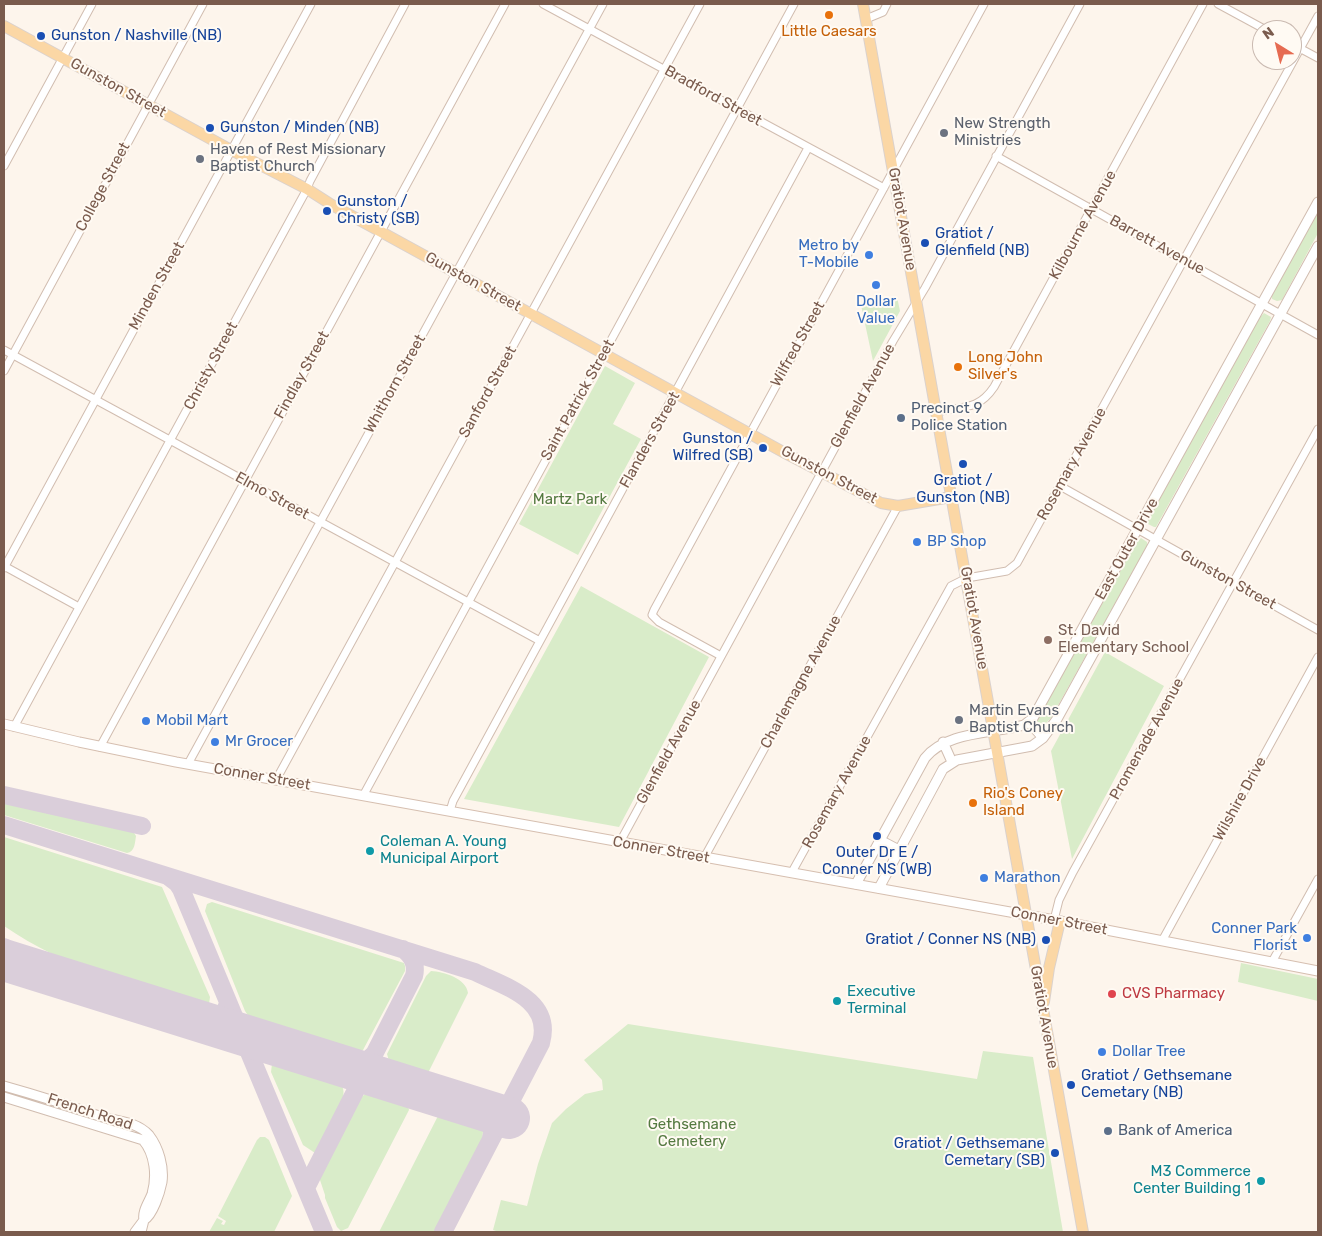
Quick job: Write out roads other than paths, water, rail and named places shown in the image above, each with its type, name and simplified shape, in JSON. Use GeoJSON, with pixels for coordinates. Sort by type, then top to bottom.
{"type":"FeatureCollection","features":[{"type":"Feature","properties":{"kind":"main road","name":"Gratiot Avenue"},"geometry":{"type":"LineString","coordinates":[[863,4],[1083,1232]]}},
{"type":"Feature","properties":{"kind":"main road","name":"Gunston Street"},"geometry":{"type":"LineString","coordinates":[[4,26],[308,190],[381,232],[749,433],[881,503],[898,506],[952,497]]}},
{"type":"Feature","properties":{"kind":"main road"},"geometry":{"type":"LineString","coordinates":[[1042,1010],[1057,920]]}},
{"type":"Feature","properties":{"kind":"street"},"geometry":{"type":"LineString","coordinates":[[4,166],[92,4]]}},
{"type":"Feature","properties":{"kind":"street","name":"College Street"},"geometry":{"type":"LineString","coordinates":[[4,371],[203,4]]}},
{"type":"Feature","properties":{"kind":"street","name":"Minden Street"},"geometry":{"type":"LineString","coordinates":[[4,567],[311,4]]}},
{"type":"Feature","properties":{"kind":"street","name":"Christy Street"},"geometry":{"type":"LineString","coordinates":[[14,726],[308,190],[310,181],[406,4]]}},
{"type":"Feature","properties":{"kind":"street","name":"Findlay Street"},"geometry":{"type":"LineString","coordinates":[[100,746],[505,4]]}},
{"type":"Feature","properties":{"kind":"street","name":"Bradford Street"},"geometry":{"type":"LineString","coordinates":[[543,4],[884,188]]}},
{"type":"Feature","properties":{"kind":"street","name":"Whithorn Street"},"geometry":{"type":"LineString","coordinates":[[188,764],[603,4]]}},
{"type":"Feature","properties":{"kind":"street","name":"Sanford Street"},"geometry":{"type":"LineString","coordinates":[[276,780],[700,4]]}},
{"type":"Feature","properties":{"kind":"street","name":"Saint Patrick Street"},"geometry":{"type":"LineString","coordinates":[[362,796],[794,4]]}},
{"type":"Feature","properties":{"kind":"street"},"geometry":{"type":"LineString","coordinates":[[866,19],[883,12],[887,4]]}},
{"type":"Feature","properties":{"kind":"street","name":"Wilfred Street"},"geometry":{"type":"LineString","coordinates":[[721,656],[660,622],[652,614],[984,4]]}},
{"type":"Feature","properties":{"kind":"street","name":"Glenfield Avenue"},"geometry":{"type":"LineString","coordinates":[[620,842],[893,341],[1080,4]]}},
{"type":"Feature","properties":{"kind":"street","name":"Kilbourne Avenue"},"geometry":{"type":"LineString","coordinates":[[936,412],[976,405],[988,397],[1203,4]]}},
{"type":"Feature","properties":{"kind":"street"},"geometry":{"type":"LineString","coordinates":[[1218,4],[1252,22]]}},
{"type":"Feature","properties":{"kind":"street","name":"Rosemary Avenue"},"geometry":{"type":"LineString","coordinates":[[1302,47],[1318,16]]}},
{"type":"Feature","properties":{"kind":"street"},"geometry":{"type":"LineString","coordinates":[[1302,50],[1318,58]]}},
{"type":"Feature","properties":{"kind":"street","name":"Rosemary Avenue"},"geometry":{"type":"LineString","coordinates":[[792,872],[951,586],[967,578],[1007,571],[1015,566],[1289,70]]}},
{"type":"Feature","properties":{"kind":"street","name":"Flanders Street"},"geometry":{"type":"LineString","coordinates":[[450,811],[453,801],[808,148]]}},
{"type":"Feature","properties":{"kind":"street","name":"Barrett Avenue"},"geometry":{"type":"LineString","coordinates":[[996,156],[1318,334]]}},
{"type":"Feature","properties":{"kind":"street","name":"East Outer Drive"},"geometry":{"type":"LineString","coordinates":[[1029,722],[1033,718],[1138,530],[1318,202]]}},
{"type":"Feature","properties":{"kind":"street","name":"East Outer Drive"},"geometry":{"type":"LineString","coordinates":[[952,762],[1032,746],[1043,738],[1057,719],[1318,246]]}},
{"type":"Feature","properties":{"kind":"street","name":"Elmo Street"},"geometry":{"type":"LineString","coordinates":[[4,350],[540,641]]}},
{"type":"Feature","properties":{"kind":"street","name":"Promenade Avenue"},"geometry":{"type":"LineString","coordinates":[[1057,920],[1059,900],[1073,872],[1318,429]]}},
{"type":"Feature","properties":{"kind":"street","name":"Gunston Street"},"geometry":{"type":"LineString","coordinates":[[1060,486],[1318,630]]}},
{"type":"Feature","properties":{"kind":"street","name":"Charlemagne Avenue"},"geometry":{"type":"LineString","coordinates":[[704,858],[898,506]]}},
{"type":"Feature","properties":{"kind":"street"},"geometry":{"type":"LineString","coordinates":[[4,567],[79,607]]}},
{"type":"Feature","properties":{"kind":"street","name":"Wilshire Drive"},"geometry":{"type":"LineString","coordinates":[[1162,941],[1318,657]]}},
{"type":"Feature","properties":{"kind":"street"},"geometry":{"type":"LineString","coordinates":[[856,884],[925,758],[933,749],[943,742],[1012,729],[1029,722],[1043,738]]}},
{"type":"Feature","properties":{"kind":"street","name":"Conner Street"},"geometry":{"type":"LineString","coordinates":[[4,724],[188,764],[704,858],[792,872],[1026,916],[1057,920],[1318,971]]}},
{"type":"Feature","properties":{"kind":"street"},"geometry":{"type":"LineString","coordinates":[[879,888],[938,776],[952,762],[943,742]]}},
{"type":"Feature","properties":{"kind":"street"},"geometry":{"type":"LineString","coordinates":[[880,840],[899,850]]}},
{"type":"Feature","properties":{"kind":"street"},"geometry":{"type":"LineString","coordinates":[[1272,962],[1318,879]]}},
{"type":"Feature","properties":{"kind":"street","name":"French Road"},"geometry":{"type":"LineString","coordinates":[[4,1086],[126,1122],[141,1129],[148,1135],[159,1155],[162,1174],[159,1195],[147,1218]]}},
{"type":"Feature","properties":{"kind":"street"},"geometry":{"type":"LineString","coordinates":[[4,1097],[143,1140],[150,1150],[154,1168],[152,1192],[144,1214],[147,1218]]}},
{"type":"Feature","properties":{"kind":"street"},"geometry":{"type":"LineString","coordinates":[[135,1232],[147,1218]]}},
{"type":"Feature","properties":{"kind":"street"},"geometry":{"type":"LineString","coordinates":[[141,1232],[147,1218]]}},
{"type":"Feature","properties":{"kind":"place","name":"Little Caesars"},"geometry":{"type":"Point","coordinates":[829,15]}},
{"type":"Feature","properties":{"kind":"place","name":"Gunston / Nashville (NB)"},"geometry":{"type":"Point","coordinates":[41,36]}},
{"type":"Feature","properties":{"kind":"place","name":"Gunston / Minden (NB)"},"geometry":{"type":"Point","coordinates":[210,128]}},
{"type":"Feature","properties":{"kind":"place","name":"New Strength Ministries"},"geometry":{"type":"Point","coordinates":[944,133]}},
{"type":"Feature","properties":{"kind":"place","name":"Haven of Rest Missionary Baptist Church"},"geometry":{"type":"Point","coordinates":[200,159]}},
{"type":"Feature","properties":{"kind":"place","name":"Gunston / Christy (SB)"},"geometry":{"type":"Point","coordinates":[327,211]}},
{"type":"Feature","properties":{"kind":"place","name":"Gratiot / Glenfield (NB)"},"geometry":{"type":"Point","coordinates":[925,243]}},
{"type":"Feature","properties":{"kind":"place","name":"Metro by T-Mobile"},"geometry":{"type":"Point","coordinates":[869,255]}},
{"type":"Feature","properties":{"kind":"place","name":"Dollar Value"},"geometry":{"type":"Point","coordinates":[876,285]}},
{"type":"Feature","properties":{"kind":"place","name":"Long John Silver's"},"geometry":{"type":"Point","coordinates":[958,367]}},
{"type":"Feature","properties":{"kind":"place","name":"Precinct 9 Police Station"},"geometry":{"type":"Point","coordinates":[901,418]}},
{"type":"Feature","properties":{"kind":"place","name":"Gunston / Wilfred (SB)"},"geometry":{"type":"Point","coordinates":[763,448]}},
{"type":"Feature","properties":{"kind":"place","name":"Gratiot / Gunston (NB)"},"geometry":{"type":"Point","coordinates":[963,464]}},
{"type":"Feature","properties":{"kind":"place","name":"BP Shop"},"geometry":{"type":"Point","coordinates":[917,542]}},
{"type":"Feature","properties":{"kind":"place","name":"St. David Elementary School"},"geometry":{"type":"Point","coordinates":[1048,640]}},
{"type":"Feature","properties":{"kind":"place","name":"Martin Evans Baptist Church"},"geometry":{"type":"Point","coordinates":[959,720]}},
{"type":"Feature","properties":{"kind":"place","name":"Mobil Mart"},"geometry":{"type":"Point","coordinates":[146,721]}},
{"type":"Feature","properties":{"kind":"place","name":"Mr Grocer"},"geometry":{"type":"Point","coordinates":[215,742]}},
{"type":"Feature","properties":{"kind":"place","name":"Rio's Coney Island"},"geometry":{"type":"Point","coordinates":[973,803]}},
{"type":"Feature","properties":{"kind":"place","name":"Outer Dr E / Conner NS (WB)"},"geometry":{"type":"Point","coordinates":[877,836]}},
{"type":"Feature","properties":{"kind":"place","name":"Coleman A. Young Municipal Airport"},"geometry":{"type":"Point","coordinates":[370,851]}},
{"type":"Feature","properties":{"kind":"place","name":"Marathon"},"geometry":{"type":"Point","coordinates":[984,878]}},
{"type":"Feature","properties":{"kind":"place","name":"Conner Park Florist"},"geometry":{"type":"Point","coordinates":[1307,938]}},
{"type":"Feature","properties":{"kind":"place","name":"Gratiot / Conner NS (NB)"},"geometry":{"type":"Point","coordinates":[1046,940]}},
{"type":"Feature","properties":{"kind":"place","name":"CVS Pharmacy"},"geometry":{"type":"Point","coordinates":[1112,994]}},
{"type":"Feature","properties":{"kind":"place","name":"Executive Terminal"},"geometry":{"type":"Point","coordinates":[837,1001]}},
{"type":"Feature","properties":{"kind":"place","name":"Dollar Tree"},"geometry":{"type":"Point","coordinates":[1102,1052]}},
{"type":"Feature","properties":{"kind":"place","name":"Gratiot / Gethsemane Cemetary (NB)"},"geometry":{"type":"Point","coordinates":[1071,1085]}},
{"type":"Feature","properties":{"kind":"place","name":"Bank of America"},"geometry":{"type":"Point","coordinates":[1108,1131]}},
{"type":"Feature","properties":{"kind":"place","name":"Gratiot / Gethsemane Cemetary (SB)"},"geometry":{"type":"Point","coordinates":[1055,1153]}},
{"type":"Feature","properties":{"kind":"place","name":"M3 Commerce Center Building 1"},"geometry":{"type":"Point","coordinates":[1261,1181]}},
{"type":"Feature","properties":{"kind":"park label","name":"Martz Park"},"geometry":{"type":"Point","coordinates":[570,500]}},
{"type":"Feature","properties":{"kind":"park label","name":"Gethsemane Cemetery"},"geometry":{"type":"Point","coordinates":[692,1134]}}]}
